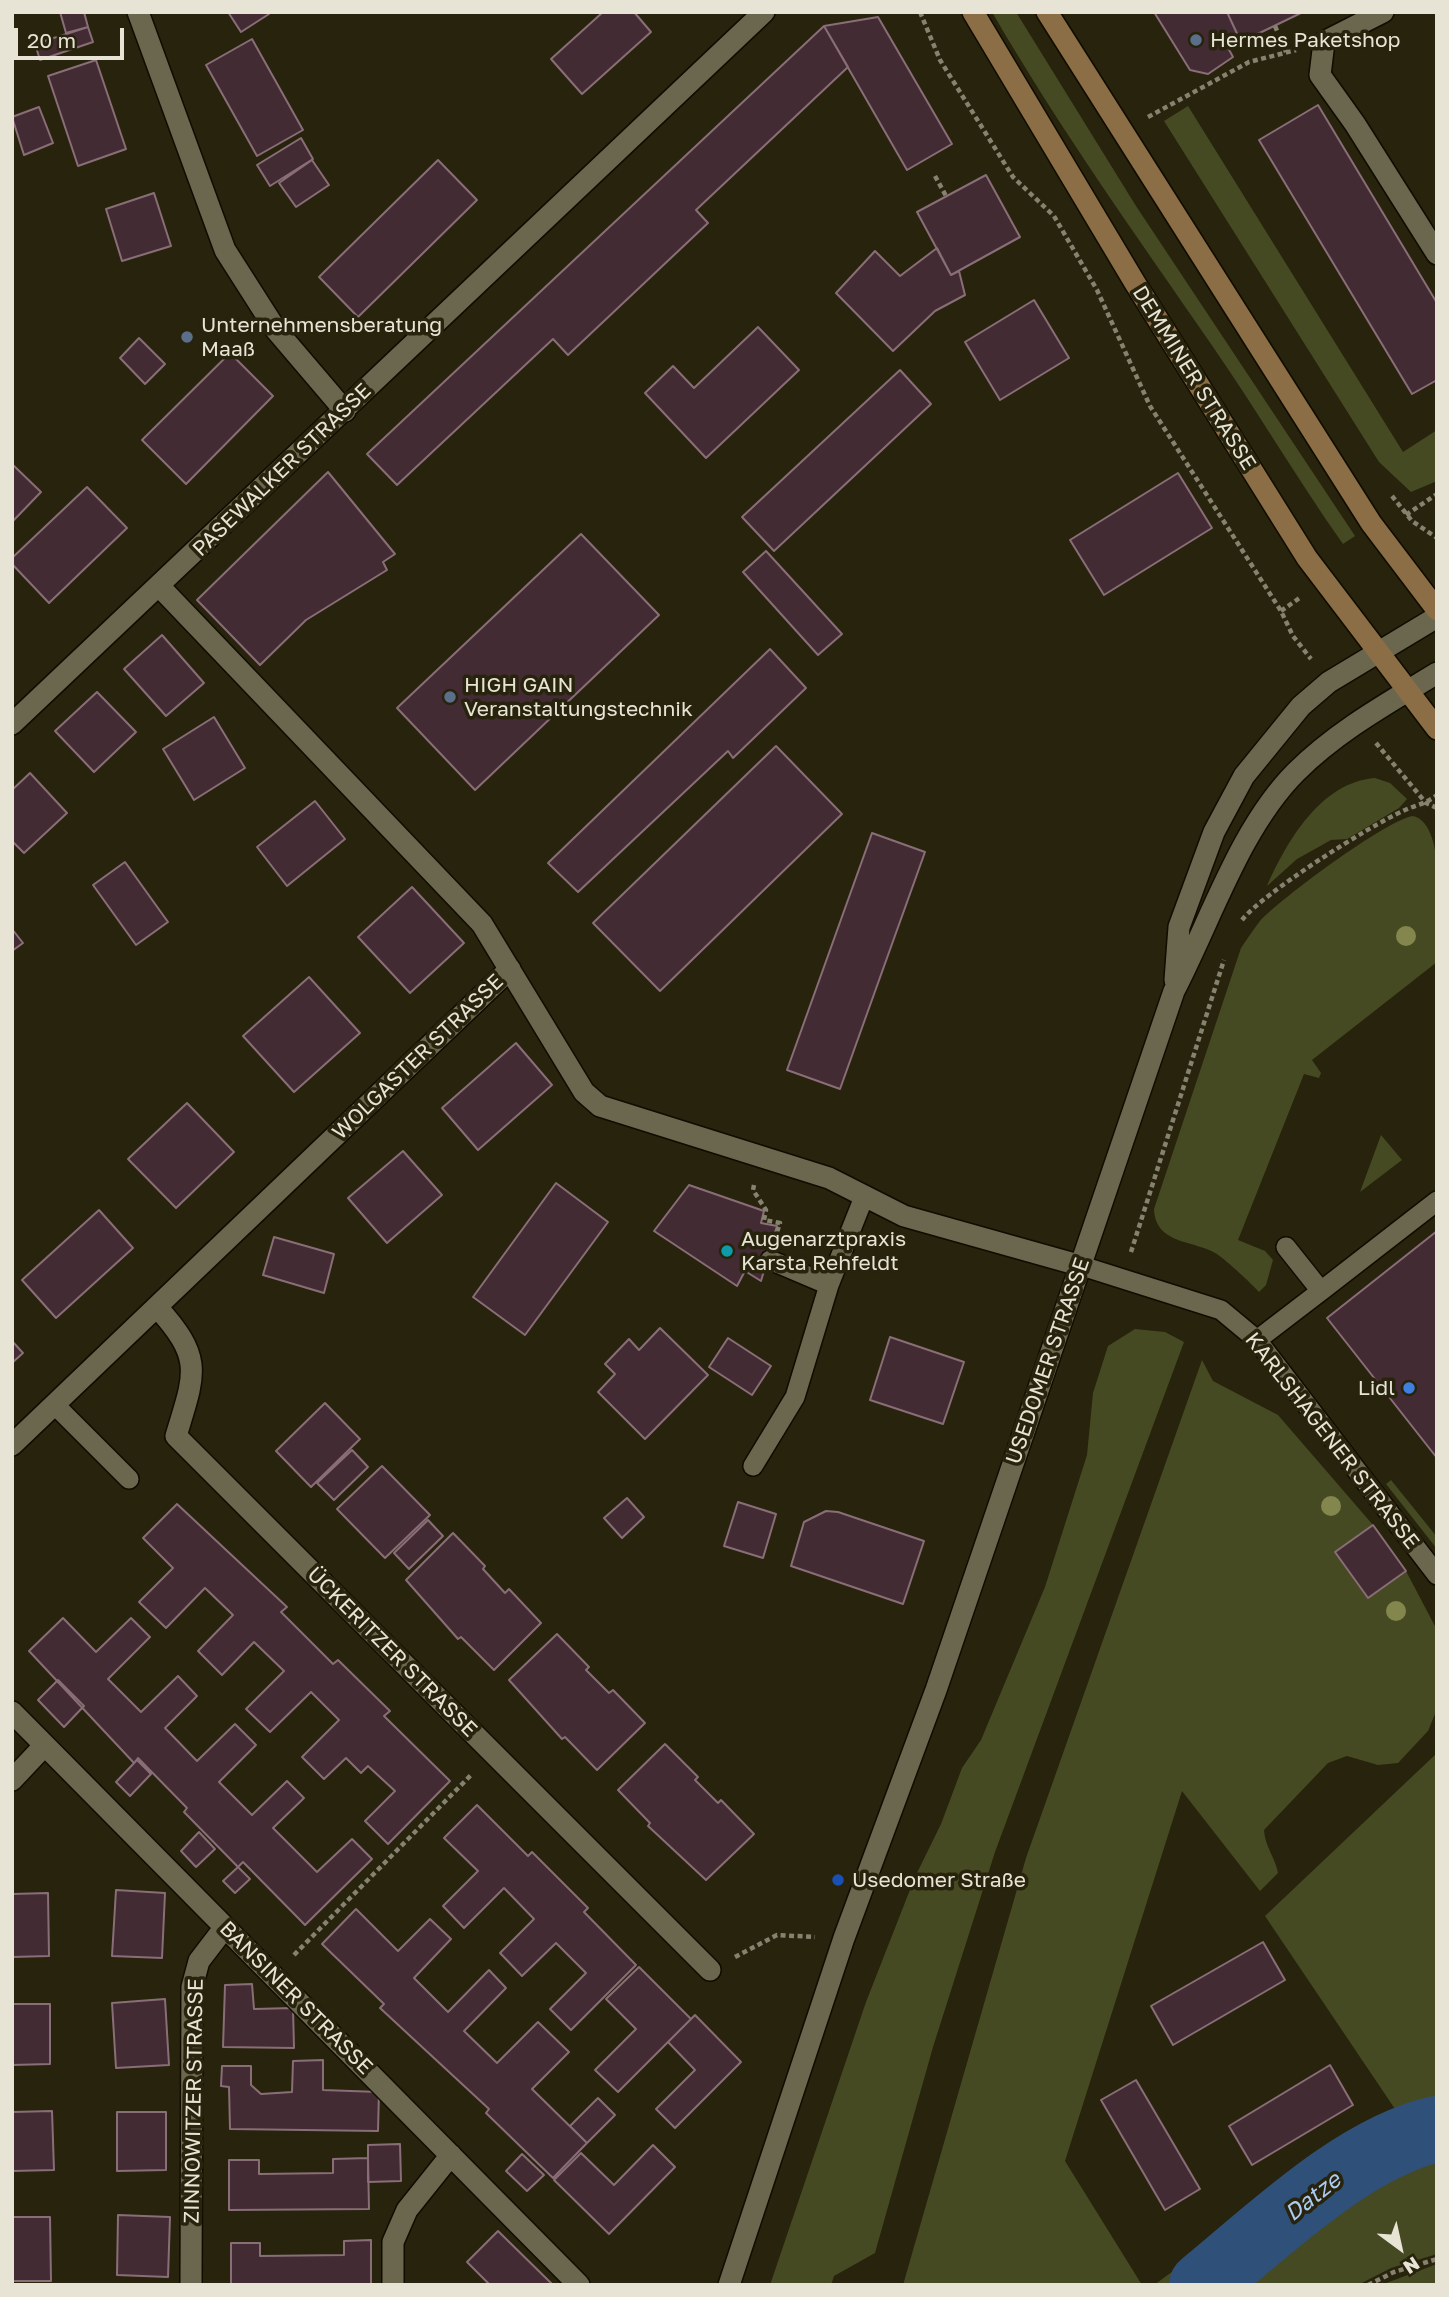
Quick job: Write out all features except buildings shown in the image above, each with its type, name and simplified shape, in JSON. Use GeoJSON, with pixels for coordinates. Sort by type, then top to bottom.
{"type":"FeatureCollection","features":[{"type":"Feature","properties":{"kind":"main road","name":"DEMMINER STRASSE"},"geometry":{"type":"LineString","coordinates":[[973,12],[1135,283],[1307,558],[1437,729]]}},
{"type":"Feature","properties":{"kind":"main road"},"geometry":{"type":"LineString","coordinates":[[1047,12],[1371,523],[1437,610]]}},
{"type":"Feature","properties":{"kind":"street"},"geometry":{"type":"LineString","coordinates":[[138,12],[225,250],[276,330],[345,411]]}},
{"type":"Feature","properties":{"kind":"street","name":"PASEWALKER STRASSE"},"geometry":{"type":"LineString","coordinates":[[12,724],[160,587],[764,12]]}},
{"type":"Feature","properties":{"kind":"street"},"geometry":{"type":"LineString","coordinates":[[1383,12],[1324,43],[1321,75],[1437,254]]}},
{"type":"Feature","properties":{"kind":"street","name":"WOLGASTER STRASSE"},"geometry":{"type":"LineString","coordinates":[[12,1445],[510,969],[482,925],[160,587]]}},
{"type":"Feature","properties":{"kind":"street","name":"USEDOMER STRASSE"},"geometry":{"type":"LineString","coordinates":[[1174,991],[1179,927],[1214,832],[1244,776],[1301,706],[1329,682],[1437,617]]}},
{"type":"Feature","properties":{"kind":"street","name":"USEDOMER STRASSE"},"geometry":{"type":"LineString","coordinates":[[729,2285],[844,1938],[936,1690],[1174,991],[1205,932],[1242,846],[1267,806],[1296,772],[1359,721],[1437,673]]}},
{"type":"Feature","properties":{"kind":"street","name":"KARLSHAGENER STRASSE"},"geometry":{"type":"LineString","coordinates":[[510,969],[584,1092],[600,1106],[829,1178],[904,1216],[1082,1266]]}},
{"type":"Feature","properties":{"kind":"street","name":"ÜCKERITZER STRASSE"},"geometry":{"type":"LineString","coordinates":[[157,1307],[186,1343],[192,1362],[192,1384],[176,1436],[710,1970]]}},
{"type":"Feature","properties":{"kind":"street","name":"BANSINER STRASSE"},"geometry":{"type":"LineString","coordinates":[[12,1712],[579,2285]]}},
{"type":"Feature","properties":{"kind":"street"},"geometry":{"type":"LineString","coordinates":[[12,1780],[44,1746]]}},
{"type":"Feature","properties":{"kind":"street","name":"ZINNOWITZER STRASSE"},"geometry":{"type":"LineString","coordinates":[[191,2285],[192,1987],[199,1961],[225,1927]]}},
{"type":"Feature","properties":{"kind":"street"},"geometry":{"type":"LineString","coordinates":[[393,2285],[393,2242],[407,2210],[451,2155]]}},
{"type":"Feature","properties":{"kind":"lane"},"geometry":{"type":"LineString","coordinates":[[753,1466],[794,1397],[829,1284],[864,1197]]}},
{"type":"Feature","properties":{"kind":"lane"},"geometry":{"type":"LineString","coordinates":[[1257,1340],[1437,1201]]}},
{"type":"Feature","properties":{"kind":"lane"},"geometry":{"type":"LineString","coordinates":[[1286,1247],[1321,1291]]}},
{"type":"Feature","properties":{"kind":"lane"},"geometry":{"type":"LineString","coordinates":[[770,1260],[829,1284]]}},
{"type":"Feature","properties":{"kind":"lane","name":"KARLSHAGENER STRASSE"},"geometry":{"type":"LineString","coordinates":[[1082,1266],[1221,1310],[1257,1340],[1437,1574]]}},
{"type":"Feature","properties":{"kind":"lane"},"geometry":{"type":"LineString","coordinates":[[55,1405],[129,1479]]}},
{"type":"Feature","properties":{"kind":"path"},"geometry":{"type":"LineString","coordinates":[[920,12],[940,60],[1013,177],[1054,216],[1097,290],[1150,406],[1281,611],[1293,636],[1329,682]]}},
{"type":"Feature","properties":{"kind":"path"},"geometry":{"type":"LineString","coordinates":[[1145,119],[1249,62],[1286,52],[1275,26]]}},
{"type":"Feature","properties":{"kind":"path"},"geometry":{"type":"LineString","coordinates":[[935,176],[947,196]]}},
{"type":"Feature","properties":{"kind":"path"},"geometry":{"type":"LineString","coordinates":[[1406,514],[1437,495]]}},
{"type":"Feature","properties":{"kind":"path"},"geometry":{"type":"LineString","coordinates":[[1412,521],[1437,538]]}},
{"type":"Feature","properties":{"kind":"path"},"geometry":{"type":"LineString","coordinates":[[1359,721],[1426,803],[1436,809]]}},
{"type":"Feature","properties":{"kind":"path"},"geometry":{"type":"LineString","coordinates":[[1237,929],[1243,918],[1268,896],[1403,810],[1426,803],[1437,795]]}},
{"type":"Feature","properties":{"kind":"path"},"geometry":{"type":"LineString","coordinates":[[1122,1278],[1227,952]]}},
{"type":"Feature","properties":{"kind":"path"},"geometry":{"type":"LineString","coordinates":[[765,1157],[753,1190],[766,1210],[764,1220],[780,1223],[770,1260]]}},
{"type":"Feature","properties":{"kind":"path"},"geometry":{"type":"LineString","coordinates":[[274,1976],[493,1753]]}},
{"type":"Feature","properties":{"kind":"path"},"geometry":{"type":"LineString","coordinates":[[710,1970],[777,1935],[844,1938]]}},
{"type":"Feature","properties":{"kind":"path"},"geometry":{"type":"LineString","coordinates":[[1368,2285],[1394,2272],[1437,2259]]}},
{"type":"Feature","properties":{"kind":"green space"},"geometry":{"type":"Polygon","coordinates":[[[992,12],[1016,12],[1136,206],[1355,536],[1343,544],[1309,495],[1228,369],[1071,139],[992,12]]]}},
{"type":"Feature","properties":{"kind":"green space"},"geometry":{"type":"Polygon","coordinates":[[[1188,106],[1403,452],[1437,430],[1437,481],[1411,492],[1379,462],[1164,121],[1188,106]]]}},
{"type":"Feature","properties":{"kind":"green space"},"geometry":{"type":"Polygon","coordinates":[[[1375,778],[1390,783],[1407,799],[1399,808],[1347,839],[1331,840],[1297,859],[1267,886],[1296,833],[1322,802],[1338,790],[1375,778]]]}},
{"type":"Feature","properties":{"kind":"green space"},"geometry":{"type":"Polygon","coordinates":[[[1413,816],[1424,823],[1432,838],[1436,858],[1439,904],[1437,962],[1312,1060],[1321,1073],[1319,1078],[1304,1074],[1238,1240],[1265,1251],[1273,1260],[1266,1285],[1259,1292],[1217,1254],[1178,1240],[1161,1229],[1154,1209],[1241,948],[1271,910],[1310,879],[1358,845],[1399,821],[1413,816]]]}},
{"type":"Feature","properties":{"kind":"green space"},"geometry":{"type":"Polygon","coordinates":[[[1381,1135],[1402,1160],[1360,1192],[1381,1135]]]}},
{"type":"Feature","properties":{"kind":"green space"},"geometry":{"type":"Polygon","coordinates":[[[1135,1329],[1165,1332],[1184,1342],[995,1852],[933,2047],[875,2253],[834,2276],[831,2285],[770,2285],[866,2002],[915,1877],[941,1824],[962,1768],[981,1740],[1045,1587],[1087,1455],[1093,1393],[1108,1346],[1135,1329]]]}},
{"type":"Feature","properties":{"kind":"green space"},"geometry":{"type":"Polygon","coordinates":[[[1202,1360],[1213,1381],[1278,1415],[1373,1525],[1335,1552],[1367,1598],[1406,1571],[1437,1630],[1437,1709],[1428,1731],[1398,1763],[1378,1765],[1347,1756],[1328,1763],[1264,1830],[1278,1873],[1260,1891],[1182,1791],[1065,2161],[1142,2285],[903,2285],[1026,1858],[1202,1360]]]}},
{"type":"Feature","properties":{"kind":"green space"},"geometry":{"type":"Polygon","coordinates":[[[1391,1480],[1437,1537],[1437,1549],[1386,1484],[1391,1480]]]}},
{"type":"Feature","properties":{"kind":"green space"},"geometry":{"type":"Polygon","coordinates":[[[1437,1753],[1437,2254],[1391,2268],[1358,2285],[1154,2285],[1395,2109],[1265,1916],[1437,1753]]]}},
{"type":"Feature","properties":{"kind":"green space"},"geometry":{"type":"Polygon","coordinates":[[[1437,2264],[1437,2285],[1381,2285],[1437,2264]]]}},
{"type":"Feature","properties":{"kind":"waterway","name":"Datze"},"geometry":{"type":"LineString","coordinates":[[1202,2285],[1283,2217],[1343,2172],[1406,2139],[1437,2129]]}},
{"type":"Feature","properties":{"kind":"place","name":"Hermes Paketshop"},"geometry":{"type":"Point","coordinates":[1196,40]}},
{"type":"Feature","properties":{"kind":"place","name":"Unternehmensberatung Maaß"},"geometry":{"type":"Point","coordinates":[187,337]}},
{"type":"Feature","properties":{"kind":"place","name":"HIGH GAIN Veranstaltungstechnik"},"geometry":{"type":"Point","coordinates":[450,697]}},
{"type":"Feature","properties":{"kind":"place","name":"Augenarztpraxis Karsta Rehfeldt"},"geometry":{"type":"Point","coordinates":[727,1251]}},
{"type":"Feature","properties":{"kind":"place","name":"Lidl"},"geometry":{"type":"Point","coordinates":[1409,1388]}},
{"type":"Feature","properties":{"kind":"place","name":"Usedomer Straße"},"geometry":{"type":"Point","coordinates":[838,1880]}}]}
